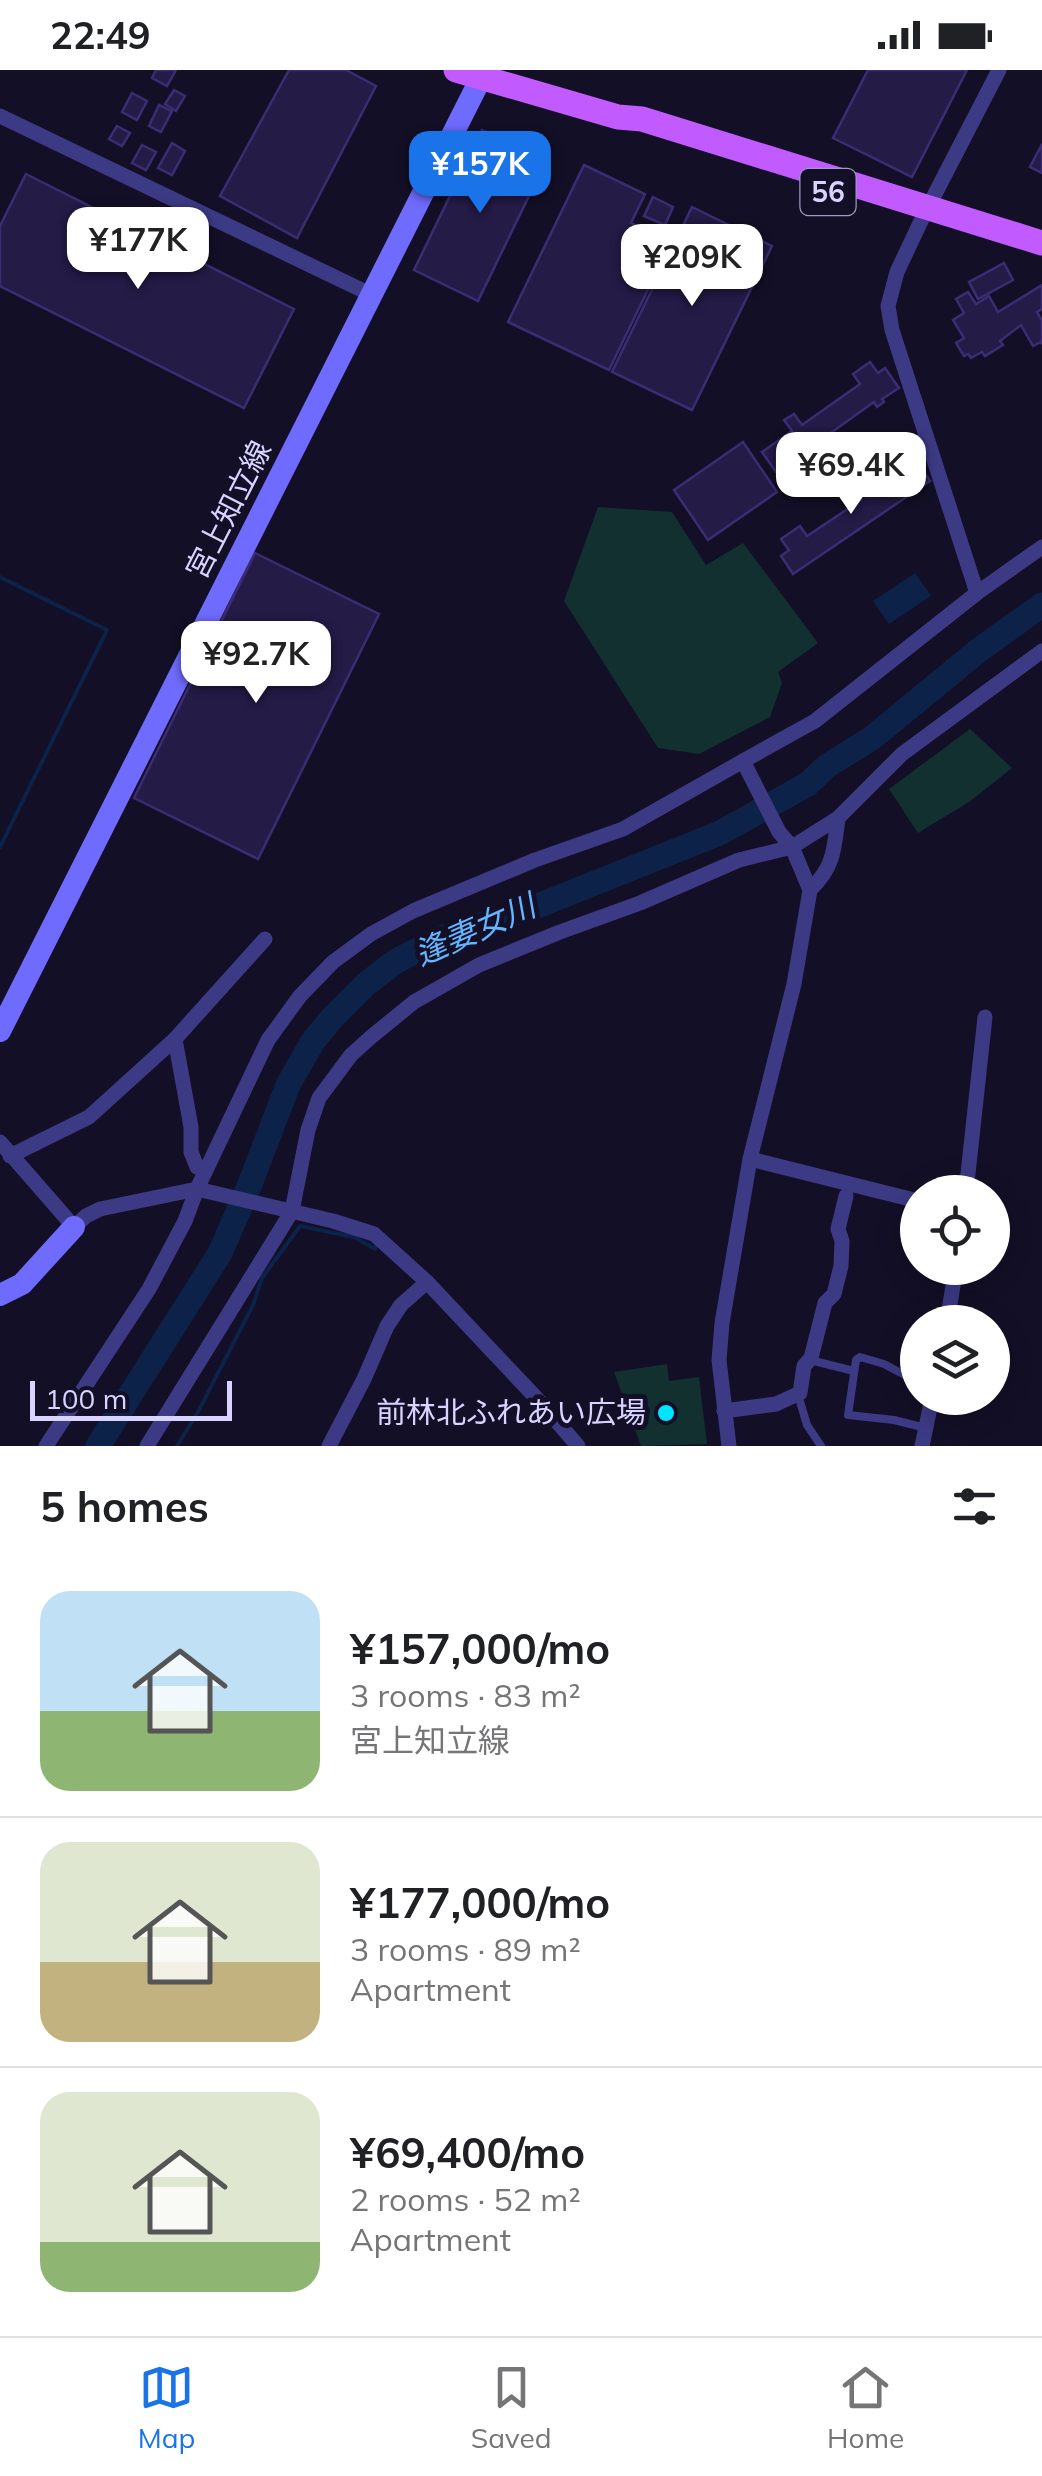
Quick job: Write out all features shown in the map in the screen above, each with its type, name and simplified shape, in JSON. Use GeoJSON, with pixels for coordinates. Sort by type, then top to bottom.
{"type":"FeatureCollection","features":[{"type":"Feature","properties":{"kind":"main road","name":"56"},"geometry":{"type":"LineString","coordinates":[[456,70],[483,74],[618,116],[642,118],[925,214],[1042,260]]}},
{"type":"Feature","properties":{"kind":"main road","name":"宮上知立線"},"geometry":{"type":"LineString","coordinates":[[0,1031],[483,74]]}},
{"type":"Feature","properties":{"kind":"main road","name":"56"},"geometry":{"type":"LineString","coordinates":[[925,214],[1042,243]]}},
{"type":"Feature","properties":{"kind":"main road"},"geometry":{"type":"LineString","coordinates":[[0,1295],[22,1284],[74,1227]]}},
{"type":"Feature","properties":{"kind":"street"},"geometry":{"type":"LineString","coordinates":[[978,593],[892,330],[888,306],[897,272],[999,70]]}},
{"type":"Feature","properties":{"kind":"street"},"geometry":{"type":"LineString","coordinates":[[0,116],[370,294]]}},
{"type":"Feature","properties":{"kind":"street"},"geometry":{"type":"LineString","coordinates":[[46,1446],[148,1289],[202,1190],[206,1169],[277,1024],[334,962],[371,934],[413,910],[535,860],[623,830],[745,766],[815,721],[1042,547]]}},
{"type":"Feature","properties":{"kind":"street"},"geometry":{"type":"LineString","coordinates":[[147,1446],[288,1210],[319,1098],[351,1055],[414,1002],[480,965],[739,860],[792,846],[838,818],[902,754],[1042,651]]}},
{"type":"Feature","properties":{"kind":"street"},"geometry":{"type":"LineString","coordinates":[[729,1446],[719,1360],[722,1323],[750,1159],[794,984],[810,890],[792,846],[779,832],[745,766]]}},
{"type":"Feature","properties":{"kind":"street"},"geometry":{"type":"LineString","coordinates":[[810,890],[825,876],[834,854],[838,818]]}},
{"type":"Feature","properties":{"kind":"street"},"geometry":{"type":"LineString","coordinates":[[10,1156],[88,1117],[175,1039],[265,940]]}},
{"type":"Feature","properties":{"kind":"street"},"geometry":{"type":"LineString","coordinates":[[968,1175],[985,1017]]}},
{"type":"Feature","properties":{"kind":"street"},"geometry":{"type":"LineString","coordinates":[[175,1039],[192,1127],[191,1152],[196,1166],[206,1169]]}},
{"type":"Feature","properties":{"kind":"street"},"geometry":{"type":"LineString","coordinates":[[0,1142],[74,1227],[100,1210],[202,1190],[374,1234],[427,1282],[578,1446]]}},
{"type":"Feature","properties":{"kind":"street"},"geometry":{"type":"LineString","coordinates":[[750,1159],[900,1196]]}},
{"type":"Feature","properties":{"kind":"street"},"geometry":{"type":"LineString","coordinates":[[724,1411],[776,1404],[798,1394],[826,1303],[834,1294],[842,1241],[838,1229],[846,1196]]}},
{"type":"Feature","properties":{"kind":"street"},"geometry":{"type":"LineString","coordinates":[[328,1446],[387,1326],[400,1305],[427,1282]]}},
{"type":"Feature","properties":{"kind":"street"},"geometry":{"type":"LineString","coordinates":[[922,1446],[929,1415]]}},
{"type":"Feature","properties":{"kind":"lane"},"geometry":{"type":"LineString","coordinates":[[900,1372],[860,1356],[856,1360],[848,1415],[926,1428]]}},
{"type":"Feature","properties":{"kind":"lane"},"geometry":{"type":"LineString","coordinates":[[810,1359],[854,1371]]}},
{"type":"Feature","properties":{"kind":"lane"},"geometry":{"type":"LineString","coordinates":[[798,1394],[812,1436],[822,1446]]}},
{"type":"Feature","properties":{"kind":"green space"},"geometry":{"type":"Polygon","coordinates":[[[598,507],[672,512],[706,565],[743,543],[818,643],[778,672],[782,683],[770,717],[699,754],[658,748],[564,601],[598,507]]]}},
{"type":"Feature","properties":{"kind":"green space"},"geometry":{"type":"Polygon","coordinates":[[[970,729],[1012,768],[969,802],[918,833],[889,789],[970,729]]]}},
{"type":"Feature","properties":{"kind":"green space","name":"前林北ふれあい広場"},"geometry":{"type":"Polygon","coordinates":[[[667,1364],[669,1381],[699,1377],[707,1444],[641,1446],[614,1372],[667,1364]]]}},
{"type":"Feature","properties":{"kind":"water"},"geometry":{"type":"Polygon","coordinates":[[[915,573],[931,596],[889,624],[873,601],[915,573]]]}},
{"type":"Feature","properties":{"kind":"building"},"geometry":{"type":"Polygon","coordinates":[[[156,70],[176,70],[167,86],[152,78],[156,70]]]}},
{"type":"Feature","properties":{"kind":"building"},"geometry":{"type":"Polygon","coordinates":[[[289,70],[346,70],[376,86],[297,238],[220,196],[289,70]]]}},
{"type":"Feature","properties":{"kind":"building"},"geometry":{"type":"Polygon","coordinates":[[[868,70],[967,70],[912,177],[833,138],[868,70]]]}},
{"type":"Feature","properties":{"kind":"building"},"geometry":{"type":"Polygon","coordinates":[[[174,90],[185,96],[176,111],[165,104],[174,90]]]}},
{"type":"Feature","properties":{"kind":"building"},"geometry":{"type":"Polygon","coordinates":[[[132,93],[147,101],[137,120],[122,112],[132,93]]]}},
{"type":"Feature","properties":{"kind":"building"},"geometry":{"type":"Polygon","coordinates":[[[159,105],[172,111],[161,132],[149,126],[159,105]]]}},
{"type":"Feature","properties":{"kind":"building"},"geometry":{"type":"Polygon","coordinates":[[[117,126],[130,133],[122,146],[109,139],[117,126]]]}},
{"type":"Feature","properties":{"kind":"building"},"geometry":{"type":"Polygon","coordinates":[[[482,130],[546,161],[478,301],[414,270],[482,130]]]}},
{"type":"Feature","properties":{"kind":"building"},"geometry":{"type":"Polygon","coordinates":[[[172,143],[185,151],[172,175],[158,168],[172,143]]]}},
{"type":"Feature","properties":{"kind":"building"},"geometry":{"type":"Polygon","coordinates":[[[1042,144],[1042,173],[1030,167],[1042,144]]]}},
{"type":"Feature","properties":{"kind":"building"},"geometry":{"type":"Polygon","coordinates":[[[142,145],[156,152],[146,170],[132,163],[142,145]]]}},
{"type":"Feature","properties":{"kind":"building"},"geometry":{"type":"Polygon","coordinates":[[[584,165],[645,194],[631,223],[671,242],[609,370],[508,322],[584,165]]]}},
{"type":"Feature","properties":{"kind":"building"},"geometry":{"type":"Polygon","coordinates":[[[26,174],[294,309],[244,408],[0,286],[0,226],[26,174]]]}},
{"type":"Feature","properties":{"kind":"building"},"geometry":{"type":"Polygon","coordinates":[[[653,197],[673,207],[665,225],[644,216],[653,197]]]}},
{"type":"Feature","properties":{"kind":"building"},"geometry":{"type":"Polygon","coordinates":[[[692,207],[772,246],[692,410],[612,372],[692,207]]]}},
{"type":"Feature","properties":{"kind":"building"},"geometry":{"type":"Polygon","coordinates":[[[1004,263],[1013,280],[978,299],[969,282],[1004,263]]]}},
{"type":"Feature","properties":{"kind":"building"},"geometry":{"type":"Polygon","coordinates":[[[1042,285],[1042,309],[1037,312],[1042,321],[1042,344],[1033,346],[1021,325],[1000,341],[1003,345],[985,356],[982,352],[971,358],[968,354],[964,356],[956,343],[964,338],[953,320],[964,313],[956,299],[968,292],[976,304],[989,296],[998,312],[1042,285]]]}},
{"type":"Feature","properties":{"kind":"building"},"geometry":{"type":"Polygon","coordinates":[[[870,362],[878,373],[885,368],[899,388],[877,407],[874,402],[776,472],[762,452],[792,431],[784,420],[794,414],[802,425],[860,384],[853,374],[870,362]]]}},
{"type":"Feature","properties":{"kind":"building"},"geometry":{"type":"Polygon","coordinates":[[[743,442],[777,492],[708,540],[674,490],[743,442]]]}},
{"type":"Feature","properties":{"kind":"building"},"geometry":{"type":"Polygon","coordinates":[[[919,464],[930,481],[793,574],[781,556],[789,550],[781,539],[800,526],[807,536],[861,500],[854,489],[879,472],[888,485],[919,464]]]}},
{"type":"Feature","properties":{"kind":"building"},"geometry":{"type":"Polygon","coordinates":[[[255,553],[379,614],[258,859],[134,798],[255,553]]]}},
{"type":"Feature","properties":{"kind":"waterway"},"geometry":{"type":"LineString","coordinates":[[0,577],[107,630],[0,847]]}},
{"type":"Feature","properties":{"kind":"waterway","name":"逢妻女川"},"geometry":{"type":"LineString","coordinates":[[98,1446],[220,1253],[288,1085],[313,1041],[365,985],[396,961],[444,937],[530,909],[720,833],[808,784],[1042,605]]}},
{"type":"Feature","properties":{"kind":"waterway"},"geometry":{"type":"LineString","coordinates":[[177,1446],[253,1305],[262,1278],[300,1226],[354,1237],[375,1249],[376,1246]]}},
{"type":"Feature","properties":{"kind":"place","name":"前林北ふれあい広場"},"geometry":{"type":"Point","coordinates":[666,1413]}}]}
